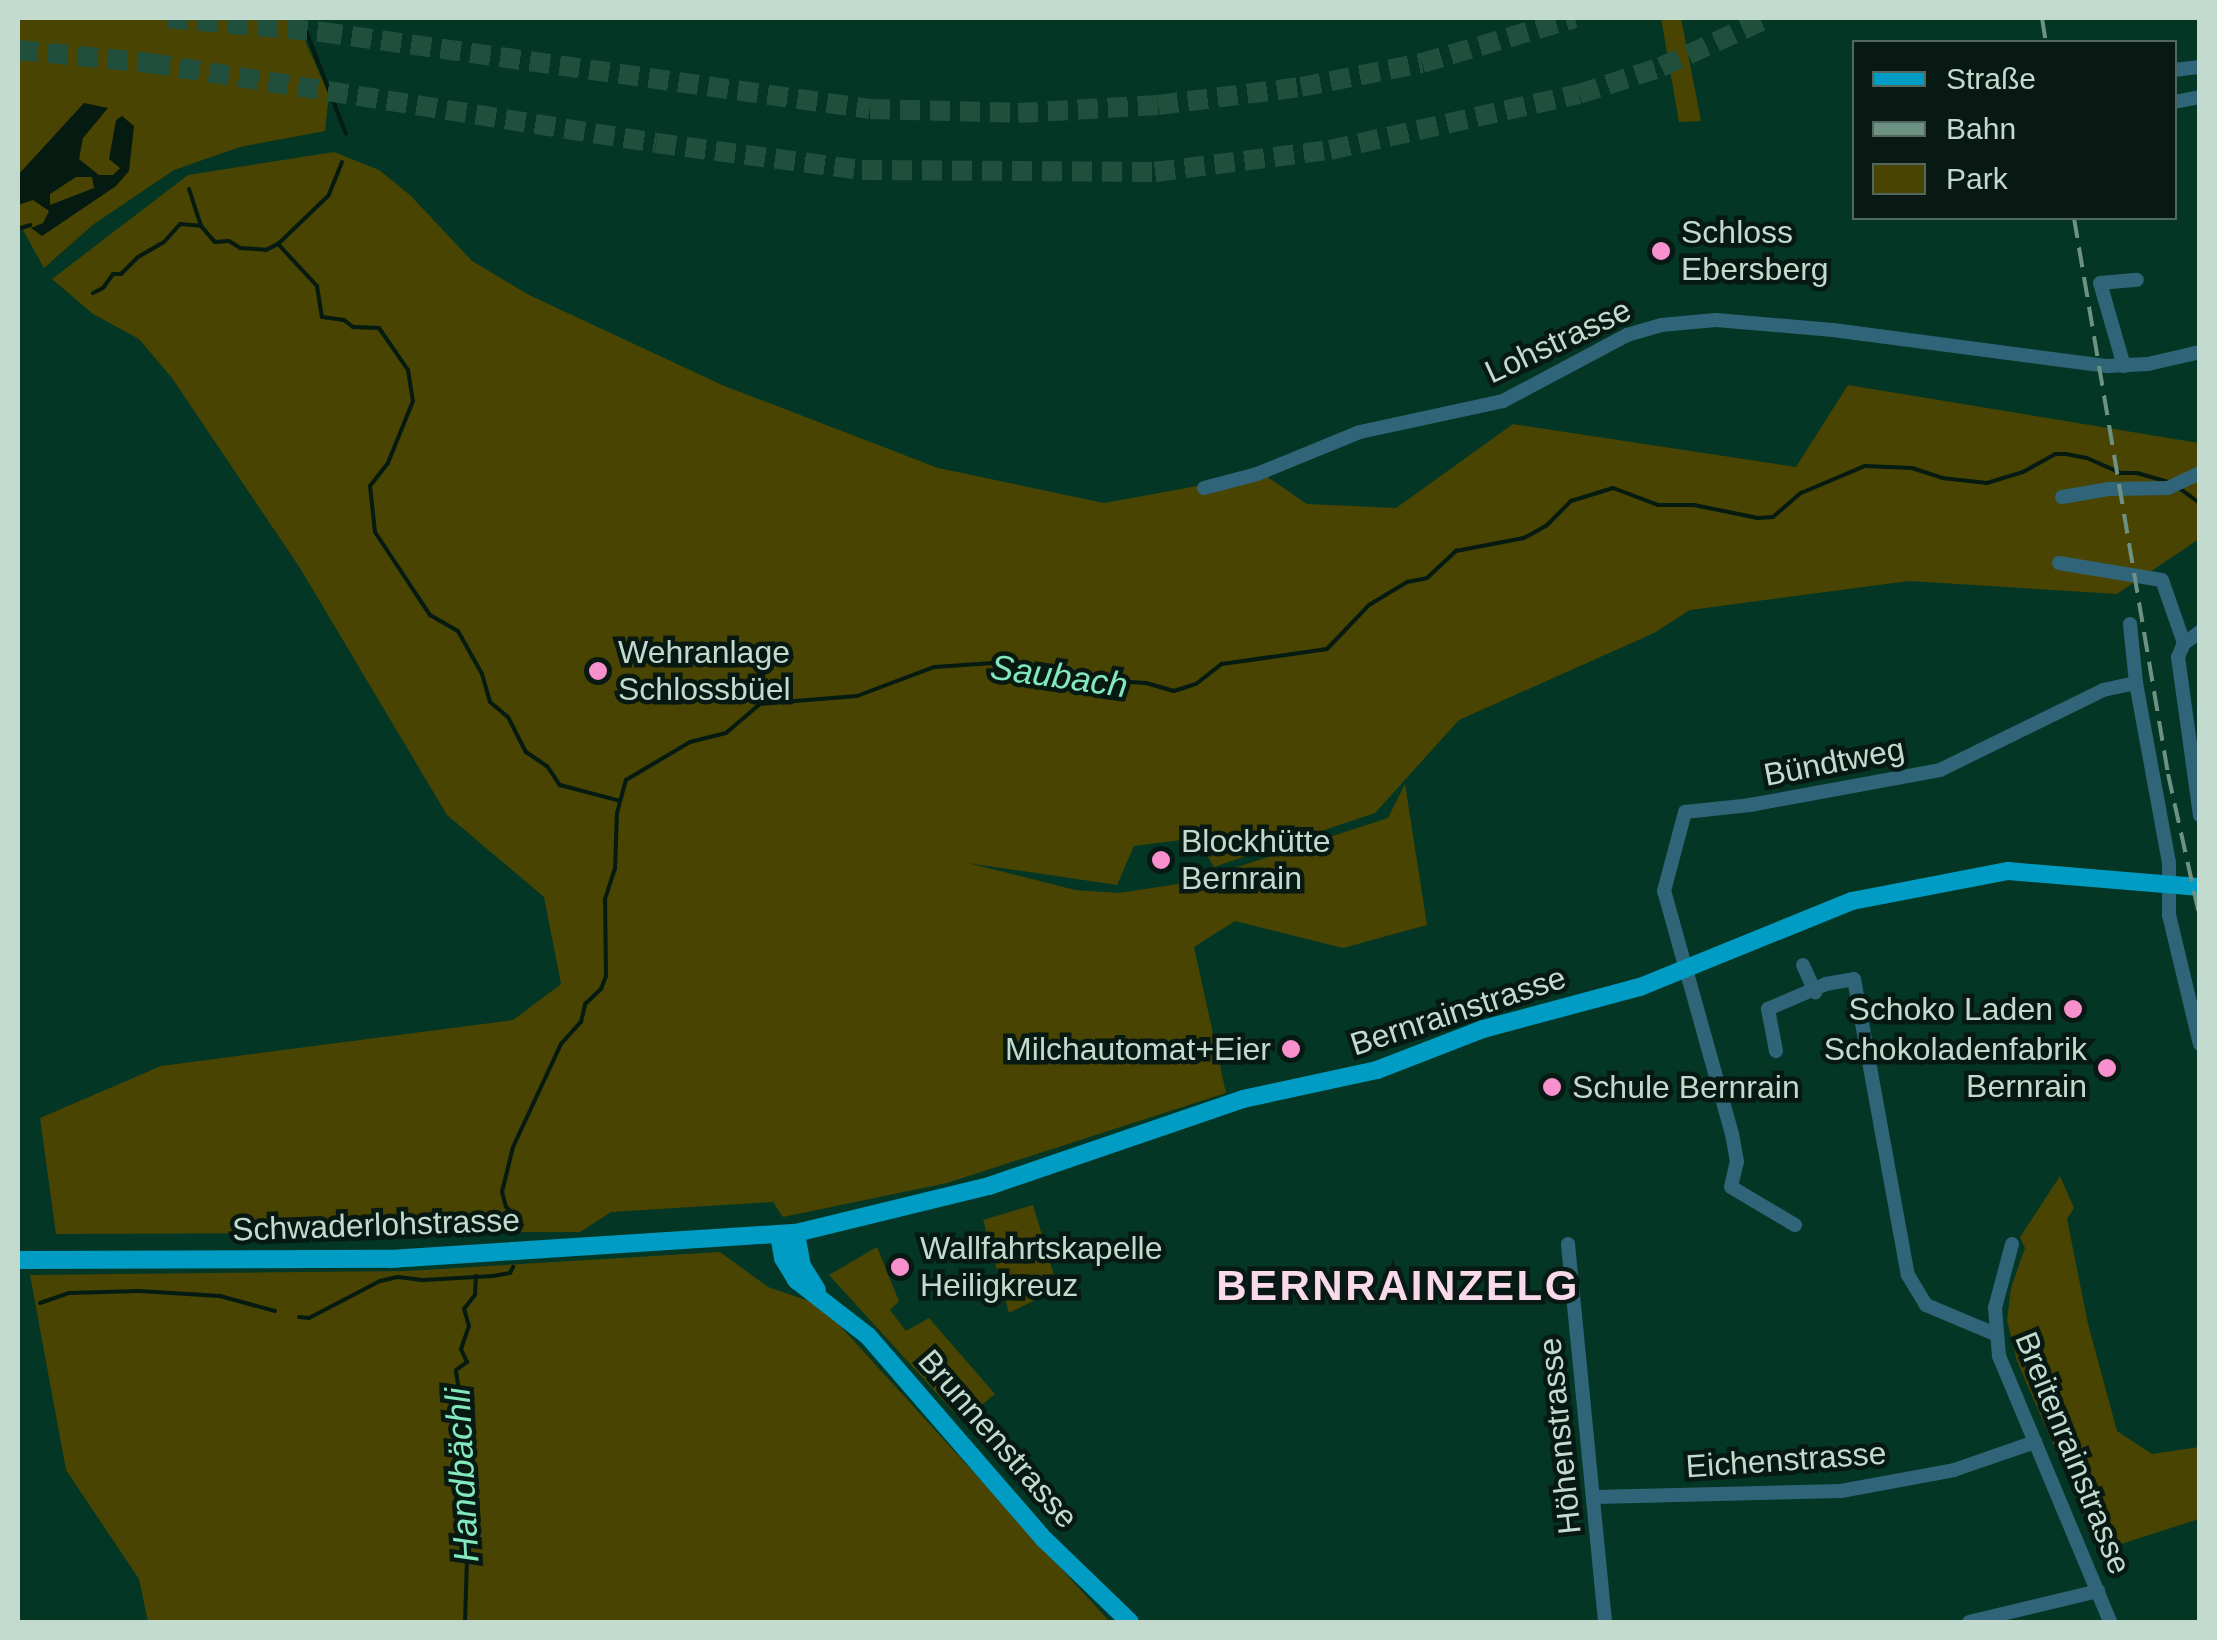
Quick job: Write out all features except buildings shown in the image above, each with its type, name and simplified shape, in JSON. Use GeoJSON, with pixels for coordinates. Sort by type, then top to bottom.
{"type":"FeatureCollection","features":[{"type":"Feature","properties":{"kind":"main road","name":"Bernrainstrasse"},"geometry":{"type":"LineString","coordinates":[[735,1240],[787,1234],[989,1186],[1243,1099],[1377,1070],[1483,1029],[1640,987],[1852,902],[1983,873],[2034,872],[2200,887]]}},
{"type":"Feature","properties":{"kind":"main road","name":"Brunnenstrasse"},"geometry":{"type":"LineString","coordinates":[[787,1234],[790,1272],[868,1336],[1045,1540],[1130,1622]]}},
{"type":"Feature","properties":{"kind":"main road","name":"Schwaderlohstrasse"},"geometry":{"type":"LineString","coordinates":[[18,1260],[390,1259],[735,1240]]}},
{"type":"Feature","properties":{"kind":"street"},"geometry":{"type":"LineString","coordinates":[[2124,366],[2100,283],[2137,280]]}},
{"type":"Feature","properties":{"kind":"street","name":"Lohstrasse"},"geometry":{"type":"LineString","coordinates":[[1204,488],[1257,474],[1360,432],[1503,401],[1627,335],[1661,325],[1716,320],[1834,330],[2124,366],[2200,352]]}},
{"type":"Feature","properties":{"kind":"street"},"geometry":{"type":"LineString","coordinates":[[2062,497],[2175,485],[2200,473]]}},
{"type":"Feature","properties":{"kind":"street"},"geometry":{"type":"LineString","coordinates":[[2059,563],[2162,580],[2184,643],[2178,668],[2193,726],[2200,814]]}},
{"type":"Feature","properties":{"kind":"street"},"geometry":{"type":"LineString","coordinates":[[2130,624],[2136,683],[2168,862],[2169,916],[2200,1044]]}},
{"type":"Feature","properties":{"kind":"street"},"geometry":{"type":"LineString","coordinates":[[2184,643],[2200,632]]}},
{"type":"Feature","properties":{"kind":"street","name":"Bündtweg"},"geometry":{"type":"LineString","coordinates":[[1685,969],[1664,891],[1685,812],[1750,805],[1940,770],[2103,690],[2136,683]]}},
{"type":"Feature","properties":{"kind":"street"},"geometry":{"type":"LineString","coordinates":[[1804,965],[1815,992]]}},
{"type":"Feature","properties":{"kind":"street"},"geometry":{"type":"LineString","coordinates":[[1685,969],[1732,1134],[1738,1162],[1732,1187],[1794,1225]]}},
{"type":"Feature","properties":{"kind":"street"},"geometry":{"type":"LineString","coordinates":[[1776,1051],[1768,1008],[1815,992],[1826,984],[1854,979],[1908,1276],[1916,1293],[1940,1315],[1993,1333]]}},
{"type":"Feature","properties":{"kind":"street","name":"Höhenstrasse"},"geometry":{"type":"LineString","coordinates":[[1568,1244],[1605,1622]]}},
{"type":"Feature","properties":{"kind":"street","name":"Breitenrainstrasse"},"geometry":{"type":"LineString","coordinates":[[2012,1244],[1998,1291],[1993,1333],[2110,1622]]}},
{"type":"Feature","properties":{"kind":"street","name":"Eichenstrasse"},"geometry":{"type":"LineString","coordinates":[[1595,1497],[1841,1491],[1954,1470],[2035,1442]]}},
{"type":"Feature","properties":{"kind":"street"},"geometry":{"type":"LineString","coordinates":[[1969,1622],[2098,1590]]}},
{"type":"Feature","properties":{"kind":"green space"},"geometry":{"type":"Polygon","coordinates":[[[18,18],[295,18],[329,95],[325,131],[240,147],[174,170],[94,224],[44,268],[18,221],[18,18]]]}},
{"type":"Feature","properties":{"kind":"green space"},"geometry":{"type":"Polygon","coordinates":[[[1661,18],[1681,18],[1701,121],[1679,122],[1661,18]]]}},
{"type":"Feature","properties":{"kind":"green space"},"geometry":{"type":"Polygon","coordinates":[[[334,152],[379,170],[410,195],[472,261],[529,295],[722,385],[938,468],[1104,503],[1263,474],[1307,504],[1396,508],[1513,424],[1796,467],[1848,385],[2199,443],[2199,539],[2117,594],[1909,581],[1690,610],[1654,633],[1459,720],[1375,813],[1214,867],[1197,838],[1134,846],[1117,885],[968,863],[1075,890],[1119,893],[1191,882],[1388,818],[1405,784],[1427,925],[1343,948],[1235,921],[1194,947],[1226,1093],[947,1183],[783,1217],[773,1202],[611,1212],[580,1232],[56,1234],[40,1118],[161,1066],[513,1020],[561,984],[544,897],[447,815],[300,568],[172,378],[139,339],[93,314],[52,279],[188,175],[334,152]]]}},
{"type":"Feature","properties":{"kind":"green space"},"geometry":{"type":"Polygon","coordinates":[[[2060,1176],[2074,1208],[2067,1219],[2088,1324],[2117,1431],[2152,1454],[2199,1447],[2199,1519],[2099,1551],[2017,1361],[2007,1320],[2011,1288],[2025,1248],[2020,1237],[2060,1176]]]}},
{"type":"Feature","properties":{"kind":"green space"},"geometry":{"type":"Polygon","coordinates":[[[1033,1205],[1058,1289],[1009,1313],[983,1220],[1033,1205]]]}},
{"type":"Feature","properties":{"kind":"green space"},"geometry":{"type":"Polygon","coordinates":[[[877,1247],[899,1301],[890,1310],[906,1331],[929,1318],[995,1394],[962,1421],[829,1275],[877,1247]]]}},
{"type":"Feature","properties":{"kind":"green space"},"geometry":{"type":"Polygon","coordinates":[[[720,1252],[768,1287],[821,1305],[1110,1622],[148,1622],[139,1579],[66,1470],[30,1275],[407,1271],[720,1252]]]}},
{"type":"Feature","properties":{"kind":"shaded area"},"geometry":{"type":"Polygon","coordinates":[[[84,103],[108,108],[83,138],[79,159],[99,175],[113,175],[120,168],[109,159],[116,120],[122,116],[134,126],[129,171],[116,186],[42,236],[31,228],[43,223],[49,211],[33,200],[18,205],[18,175],[84,103]],[[76,177],[50,194],[50,205],[94,188],[92,177],[76,177]]]}},
{"type":"Feature","properties":{"kind":"waterway"},"geometry":{"type":"LineString","coordinates":[[301,18],[346,134]]}},
{"type":"Feature","properties":{"kind":"waterway","name":"Saubach"},"geometry":{"type":"LineString","coordinates":[[342,162],[329,195],[278,244],[317,286],[322,317],[344,320],[353,327],[379,328],[408,370],[413,401],[388,463],[370,486],[375,532],[430,615],[458,631],[482,674],[490,702],[508,717],[526,752],[547,766],[560,785],[620,801]]}},
{"type":"Feature","properties":{"kind":"waterway"},"geometry":{"type":"LineString","coordinates":[[189,189],[201,226]]}},
{"type":"Feature","properties":{"kind":"waterway","name":"Saubach"},"geometry":{"type":"LineString","coordinates":[[93,293],[103,288],[113,274],[121,274],[138,257],[164,242],[180,224],[201,226],[215,242],[229,241],[240,248],[266,250],[278,244]]}},
{"type":"Feature","properties":{"kind":"waterway"},"geometry":{"type":"LineString","coordinates":[[18,229],[30,225]]}},
{"type":"Feature","properties":{"kind":"waterway","name":"Saubach"},"geometry":{"type":"LineString","coordinates":[[516,1233],[518,1218],[506,1207],[502,1192],[513,1147],[561,1044],[581,1022],[585,1004],[601,989],[606,976],[605,899],[615,869],[617,813],[626,780],[690,742],[726,733],[760,704],[857,696],[934,667],[1008,662],[1057,677],[1146,683],[1174,691],[1196,684],[1222,664],[1327,649],[1369,605],[1407,582],[1427,578],[1456,551],[1524,538],[1547,525],[1571,501],[1613,488],[1658,505],[1694,505],[1758,518],[1773,517],[1801,493],[1865,466],[1912,468],[1942,478],[1987,483],[2023,472],[2055,454],[2066,454],[2087,458],[2120,473],[2137,473],[2171,483]]}},
{"type":"Feature","properties":{"kind":"waterway","name":"Saubach"},"geometry":{"type":"LineString","coordinates":[[2179,488],[2200,503]]}},
{"type":"Feature","properties":{"kind":"waterway"},"geometry":{"type":"LineString","coordinates":[[299,1317],[309,1318],[380,1281],[398,1277],[424,1280],[493,1276],[510,1273],[513,1267]]}},
{"type":"Feature","properties":{"kind":"waterway","name":"Handbächli"},"geometry":{"type":"LineString","coordinates":[[465,1622],[468,1529],[455,1494],[461,1459],[454,1411],[461,1403],[456,1370],[467,1362],[461,1349],[469,1326],[464,1309],[475,1295],[476,1276]]}},
{"type":"Feature","properties":{"kind":"waterway"},"geometry":{"type":"LineString","coordinates":[[40,1303],[69,1293],[139,1291],[220,1296],[275,1311]]}},
{"type":"Feature","properties":{"kind":"tunnel"},"geometry":{"type":"LineString","coordinates":[[168,18],[322,32],[870,109],[1018,113],[1158,105],[1301,87],[1422,63],[1575,18]]}},
{"type":"Feature","properties":{"kind":"tunnel"},"geometry":{"type":"LineString","coordinates":[[18,50],[150,63],[656,143],[862,170],[1155,172],[1330,150],[1579,94],[1661,67],[1768,18]]}},
{"type":"Feature","properties":{"kind":"railway"},"geometry":{"type":"LineString","coordinates":[[2042,18],[2046,40]]}},
{"type":"Feature","properties":{"kind":"railway"},"geometry":{"type":"LineString","coordinates":[[2074,220],[2168,774],[2200,918]]}},
{"type":"Feature","properties":{"kind":"place","name":"Schloss Ebersberg"},"geometry":{"type":"Point","coordinates":[1661,251]}},
{"type":"Feature","properties":{"kind":"place","name":"Wehranlage Schlossbüel"},"geometry":{"type":"Point","coordinates":[598,671]}},
{"type":"Feature","properties":{"kind":"place","name":"Blockhütte Bernrain"},"geometry":{"type":"Point","coordinates":[1161,860]}},
{"type":"Feature","properties":{"kind":"place","name":"Schoko Laden"},"geometry":{"type":"Point","coordinates":[2073,1009]}},
{"type":"Feature","properties":{"kind":"place","name":"Milchautomat+Eier"},"geometry":{"type":"Point","coordinates":[1291,1049]}},
{"type":"Feature","properties":{"kind":"place","name":"Schokoladenfabrik Bernrain"},"geometry":{"type":"Point","coordinates":[2107,1068]}},
{"type":"Feature","properties":{"kind":"place","name":"Schule Bernrain"},"geometry":{"type":"Point","coordinates":[1552,1087]}},
{"type":"Feature","properties":{"kind":"place","name":"Wallfahrtskapelle Heiligkreuz"},"geometry":{"type":"Point","coordinates":[900,1267]}},
{"type":"Feature","properties":{"kind":"district","name":"BERNRAINZELG"},"geometry":{"type":"Point","coordinates":[1398,1286]}}]}
